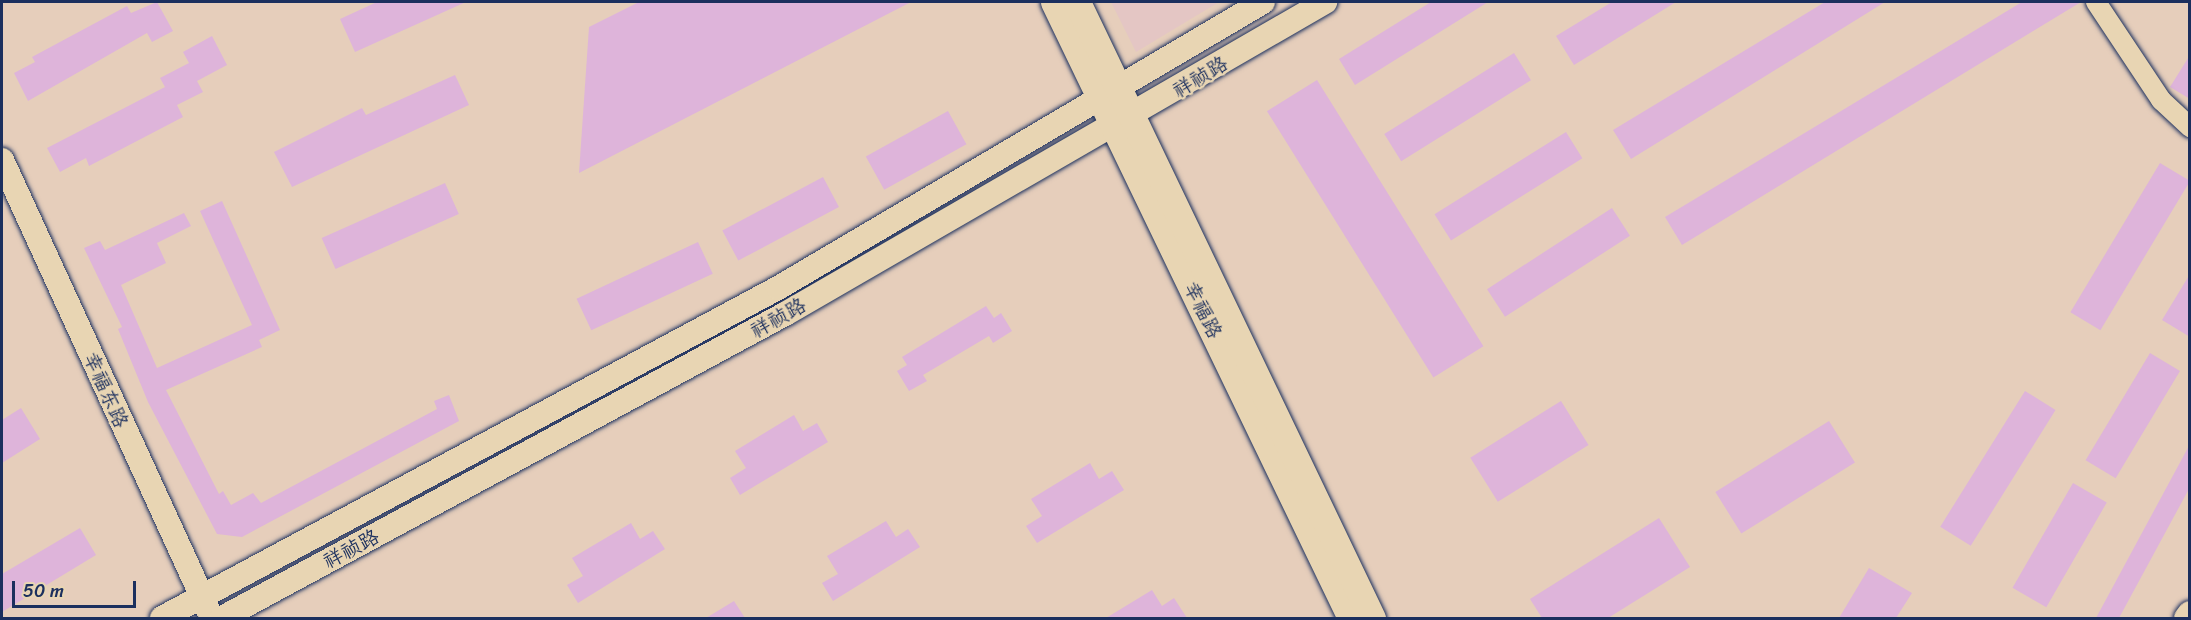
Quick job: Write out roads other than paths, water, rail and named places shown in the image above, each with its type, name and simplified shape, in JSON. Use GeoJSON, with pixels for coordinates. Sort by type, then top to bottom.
{"type":"FeatureCollection","features":[{"type":"Feature","properties":{"kind":"main road","name":"幸福路"},"geometry":{"type":"LineString","coordinates":[[1054,2],[1111,94]]}},
{"type":"Feature","properties":{"kind":"main road","name":"幸福路"},"geometry":{"type":"LineString","coordinates":[[1077,2],[1111,94],[1351,618]]}},
{"type":"Feature","properties":{"kind":"main road","name":"幸福路"},"geometry":{"type":"LineString","coordinates":[[1124,122],[1372,618]]}},
{"type":"Feature","properties":{"kind":"main road"},"geometry":{"type":"LineString","coordinates":[[2187,618],[2190,614]]}},
{"type":"Feature","properties":{"kind":"street","name":"祥祯路"},"geometry":{"type":"LineString","coordinates":[[162,618],[778,288],[1111,94],[1263,2]]}},
{"type":"Feature","properties":{"kind":"street","name":"祥祯路"},"geometry":{"type":"LineString","coordinates":[[222,618],[786,314],[1124,122],[1325,2]]}},
{"type":"Feature","properties":{"kind":"street"},"geometry":{"type":"LineString","coordinates":[[2096,2],[2161,100],[2190,127]]}},
{"type":"Feature","properties":{"kind":"street","name":"幸福东路"},"geometry":{"type":"LineString","coordinates":[[2,160],[200,597],[213,618]]}}]}
